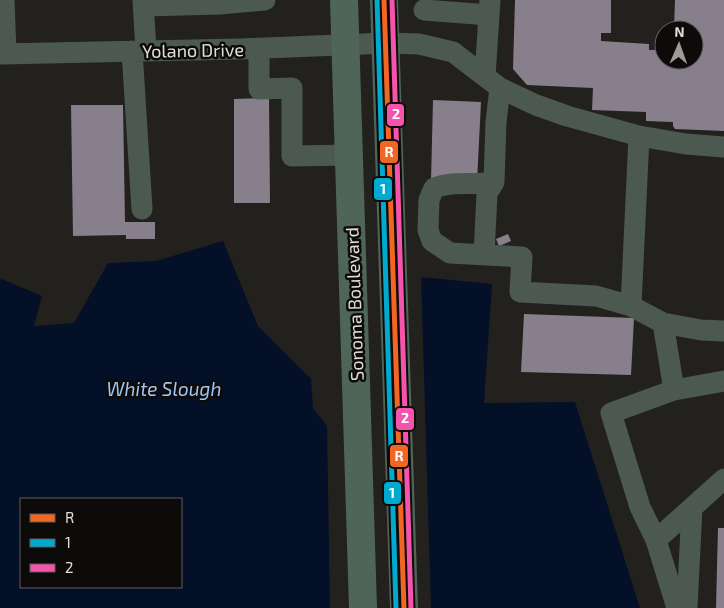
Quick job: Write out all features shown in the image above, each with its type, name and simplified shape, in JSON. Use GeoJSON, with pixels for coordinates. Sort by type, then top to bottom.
{"type":"FeatureCollection","features":[{"type":"Feature","properties":{"kind":"main road","name":"Sonoma Boulevard"},"geometry":{"type":"LineString","coordinates":[[344,0],[363,608]]}},
{"type":"Feature","properties":{"kind":"main road"},"geometry":{"type":"LineString","coordinates":[[384,0],[404,608]]}},
{"type":"Feature","properties":{"kind":"street"},"geometry":{"type":"LineString","coordinates":[[3,54],[4,0]]}},
{"type":"Feature","properties":{"kind":"street"},"geometry":{"type":"LineString","coordinates":[[142,209],[139,51],[151,3],[258,2],[265,0]]}},
{"type":"Feature","properties":{"kind":"street"},"geometry":{"type":"LineString","coordinates":[[424,10],[489,7],[496,122],[494,182],[487,193],[484,255]]}},
{"type":"Feature","properties":{"kind":"street","name":"Yolano Drive"},"geometry":{"type":"LineString","coordinates":[[3,54],[386,43],[419,44],[453,52],[493,82],[544,108],[639,136],[686,144],[724,147]]}},
{"type":"Feature","properties":{"kind":"street"},"geometry":{"type":"LineString","coordinates":[[258,48],[260,89],[292,88],[292,156],[349,156]]}},
{"type":"Feature","properties":{"kind":"street"},"geometry":{"type":"LineString","coordinates":[[631,306],[639,136]]}},
{"type":"Feature","properties":{"kind":"street"},"geometry":{"type":"LineString","coordinates":[[494,182],[481,184],[446,183],[434,188],[429,200],[428,230],[432,241],[450,253],[522,257],[520,292],[596,296],[631,306],[663,323],[701,330],[724,330]]}},
{"type":"Feature","properties":{"kind":"street"},"geometry":{"type":"LineString","coordinates":[[663,323],[674,390]]}},
{"type":"Feature","properties":{"kind":"street"},"geometry":{"type":"LineString","coordinates":[[678,608],[656,540],[640,507],[611,413],[674,390],[724,381]]}},
{"type":"Feature","properties":{"kind":"street"},"geometry":{"type":"LineString","coordinates":[[656,540],[724,479]]}},
{"type":"Feature","properties":{"kind":"street"},"geometry":{"type":"LineString","coordinates":[[687,608],[692,508]]}},
{"type":"Feature","properties":{"kind":"water","name":"White Slough"},"geometry":{"type":"Polygon","coordinates":[[[223,241],[258,326],[311,379],[313,408],[327,426],[330,608],[0,608],[0,280],[2,279],[42,296],[34,326],[74,323],[108,263],[156,261],[223,241]]]}},
{"type":"Feature","properties":{"kind":"water"},"geometry":{"type":"Polygon","coordinates":[[[421,277],[492,284],[484,403],[575,402],[640,608],[431,608],[421,277]]]}},
{"type":"Feature","properties":{"kind":"building"},"geometry":{"type":"Polygon","coordinates":[[[515,0],[611,0],[611,33],[601,33],[601,41],[649,44],[649,50],[654,50],[654,70],[704,70],[704,20],[674,20],[675,0],[724,0],[724,131],[675,129],[673,122],[646,121],[646,112],[592,110],[593,88],[527,85],[513,69],[515,0]]]}},
{"type":"Feature","properties":{"kind":"building"},"geometry":{"type":"Polygon","coordinates":[[[269,98],[270,203],[234,203],[234,99],[269,98]]]}},
{"type":"Feature","properties":{"kind":"building"},"geometry":{"type":"Polygon","coordinates":[[[433,100],[481,102],[477,182],[431,181],[433,100]]]}},
{"type":"Feature","properties":{"kind":"building"},"geometry":{"type":"Polygon","coordinates":[[[71,105],[123,105],[125,222],[155,222],[155,239],[126,239],[126,235],[73,236],[71,105]]]}},
{"type":"Feature","properties":{"kind":"building"},"geometry":{"type":"Polygon","coordinates":[[[508,234],[511,241],[499,246],[496,239],[508,234]]]}},
{"type":"Feature","properties":{"kind":"building"},"geometry":{"type":"Polygon","coordinates":[[[524,314],[634,318],[631,375],[521,372],[524,314]]]}},
{"type":"Feature","properties":{"kind":"building"},"geometry":{"type":"Polygon","coordinates":[[[718,528],[724,528],[724,608],[716,608],[718,528]]]}},
{"type":"Feature","properties":{"kind":"transit line","name":"1"},"geometry":{"type":"LineString","coordinates":[[377,0],[396,608]]}},
{"type":"Feature","properties":{"kind":"transit line","name":"R"},"geometry":{"type":"LineString","coordinates":[[384,0],[404,608]]}},
{"type":"Feature","properties":{"kind":"transit line","name":"2"},"geometry":{"type":"LineString","coordinates":[[392,0],[411,608]]}}]}
